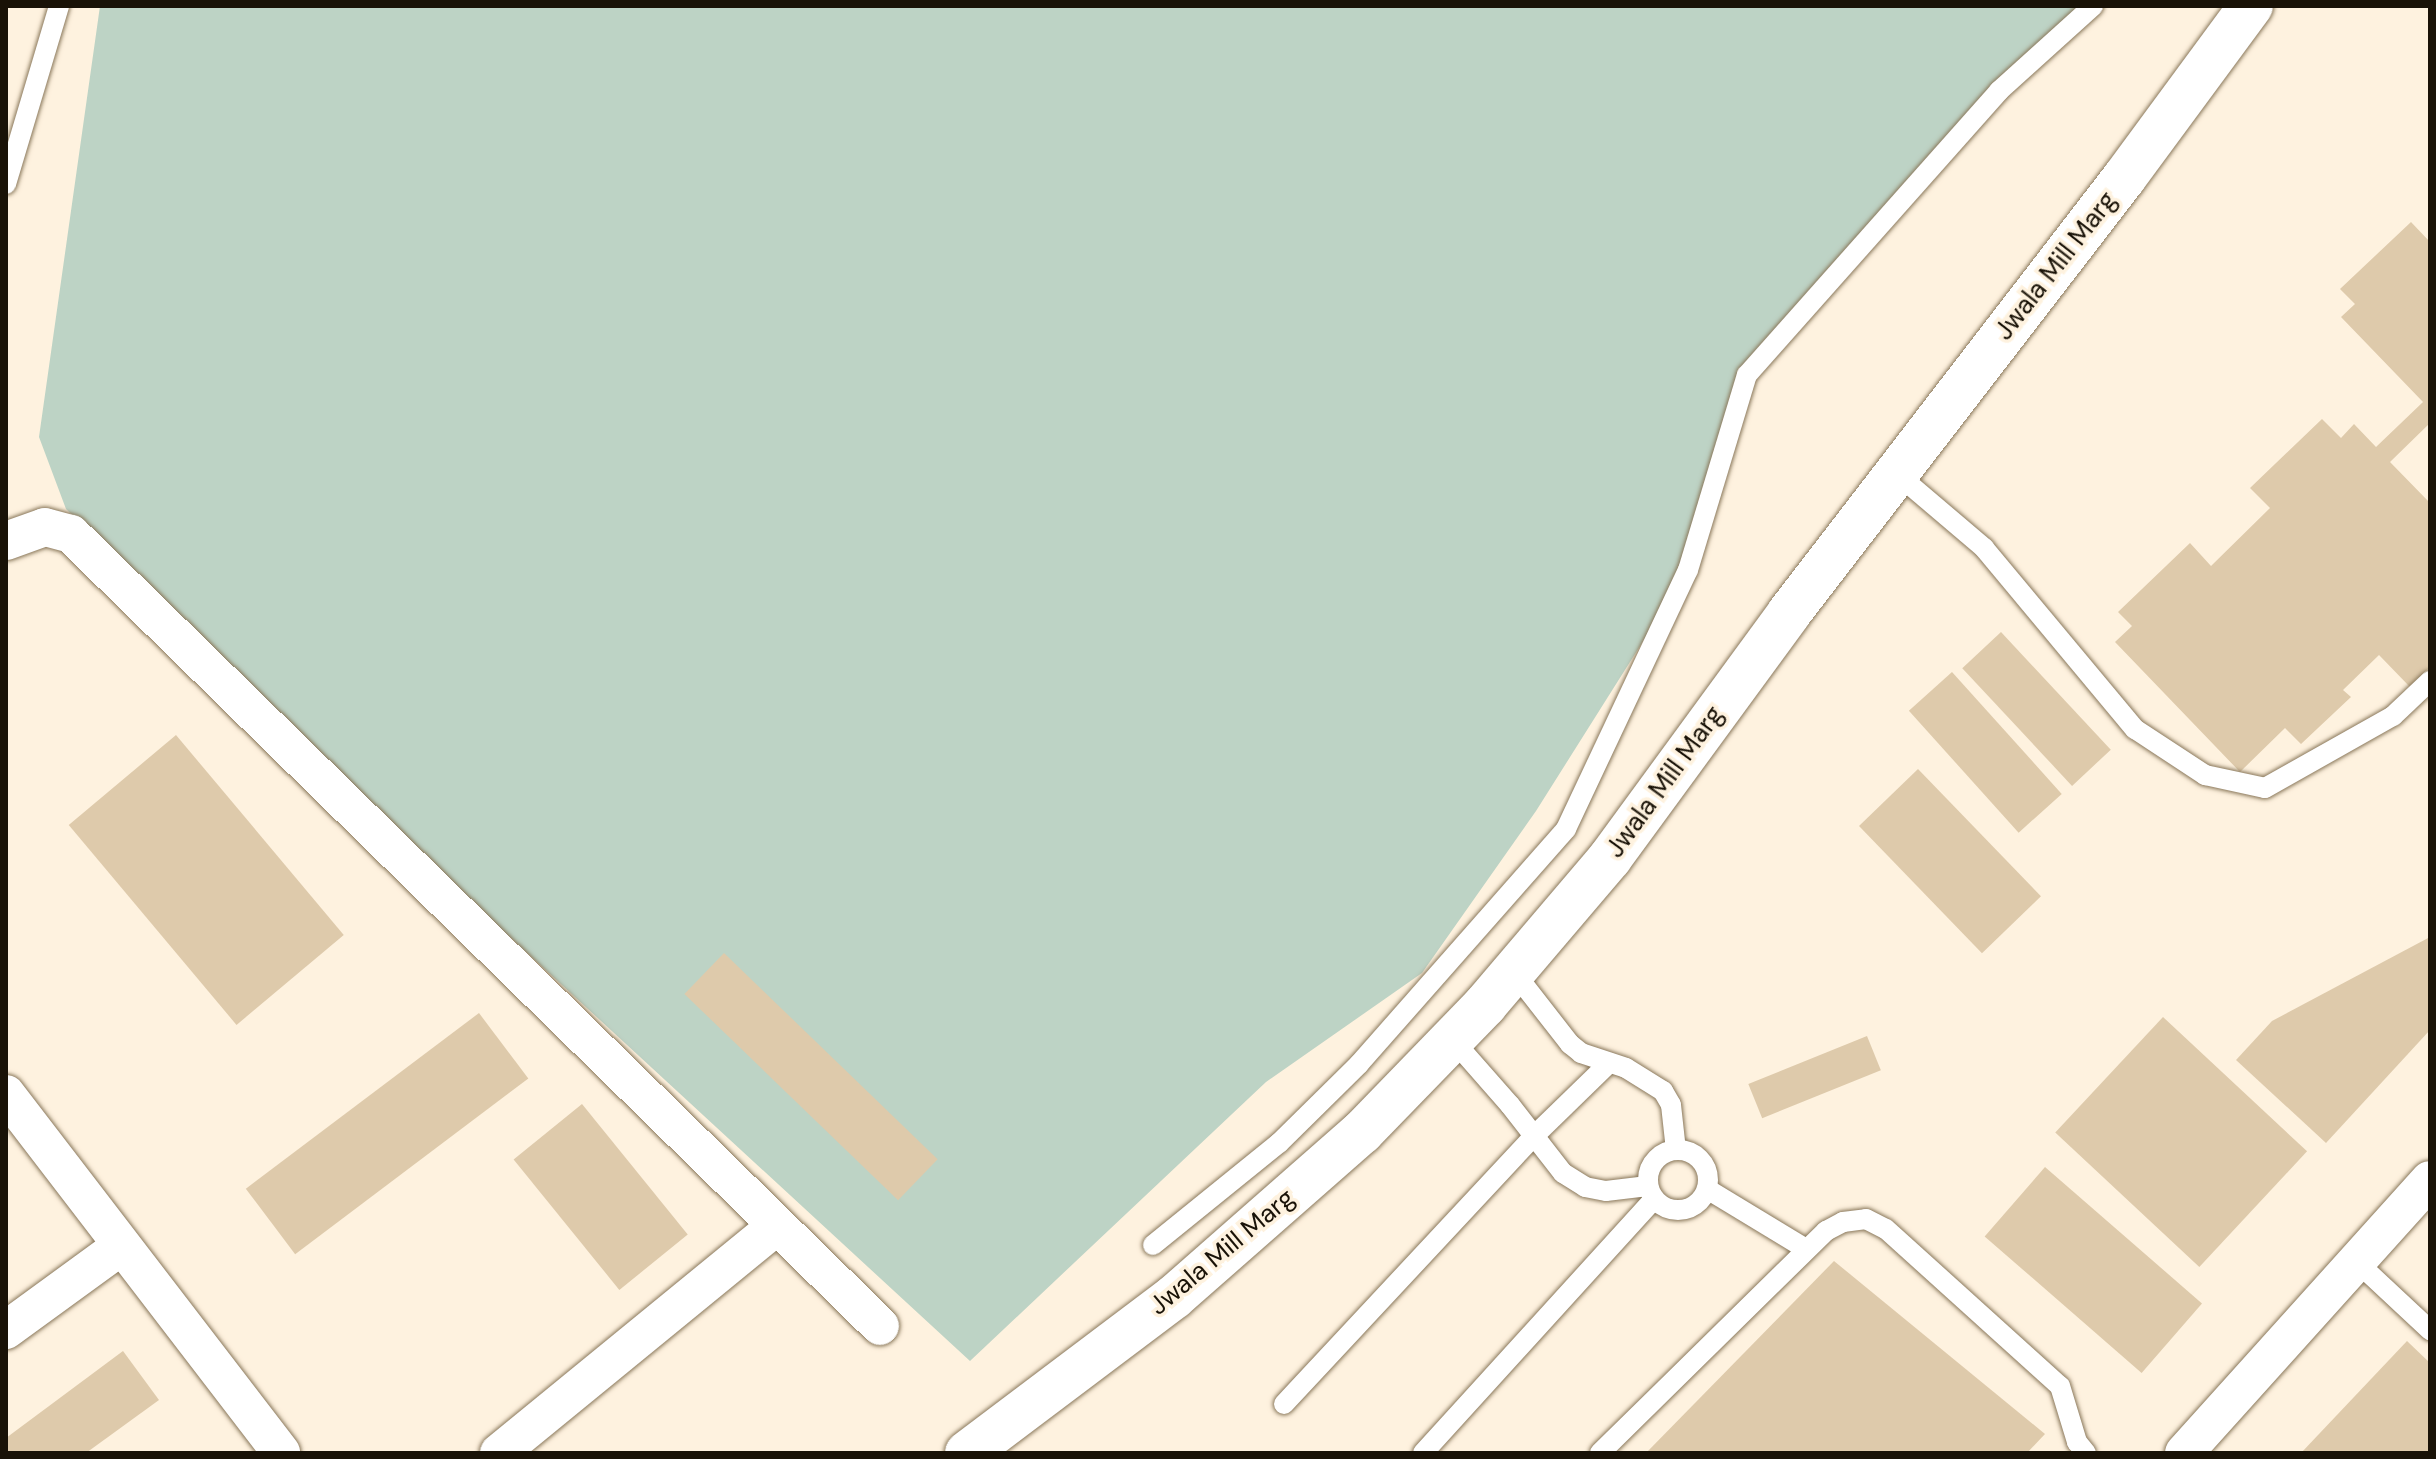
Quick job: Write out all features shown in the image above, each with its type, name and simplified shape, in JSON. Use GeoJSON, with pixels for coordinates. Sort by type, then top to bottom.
{"type":"FeatureCollection","features":[{"type":"Feature","properties":{"kind":"street","name":"Jwala Mill Marg"},"geometry":{"type":"LineString","coordinates":[[967,1453],[1174,1297],[1362,1132],[1513,971],[1610,858],[1896,473],[2251,6]]}},
{"type":"Feature","properties":{"kind":"street"},"geometry":{"type":"LineString","coordinates":[[6,541],[16,534],[45,527],[71,534],[880,1326]]}},
{"type":"Feature","properties":{"kind":"street"},"geometry":{"type":"LineString","coordinates":[[6,1094],[281,1453]]}},
{"type":"Feature","properties":{"kind":"street"},"geometry":{"type":"LineString","coordinates":[[2184,1453],[2430,1180]]}},
{"type":"Feature","properties":{"kind":"street"},"geometry":{"type":"LineString","coordinates":[[499,1453],[776,1226]]}},
{"type":"Feature","properties":{"kind":"street"},"geometry":{"type":"LineString","coordinates":[[6,1330],[121,1246]]}},
{"type":"Feature","properties":{"kind":"lane"},"geometry":{"type":"LineString","coordinates":[[6,184],[59,6]]}},
{"type":"Feature","properties":{"kind":"lane"},"geometry":{"type":"LineString","coordinates":[[1153,1245],[1279,1143],[1359,1064],[1566,829],[1688,570],[1747,375],[1999,91],[2093,6]]}},
{"type":"Feature","properties":{"kind":"lane"},"geometry":{"type":"LineString","coordinates":[[1896,473],[1984,548],[2135,729],[2205,775],[2265,788],[2393,716],[2430,681]]}},
{"type":"Feature","properties":{"kind":"lane"},"geometry":{"type":"LineString","coordinates":[[1513,971],[1570,1044],[1581,1053],[1635,1073],[1663,1091],[1671,1105],[1676,1150]]}},
{"type":"Feature","properties":{"kind":"lane"},"geometry":{"type":"LineString","coordinates":[[1452,1039],[1510,1105],[1563,1173],[1585,1187],[1606,1191],[1651,1192]]}},
{"type":"Feature","properties":{"kind":"lane"},"geometry":{"type":"LineString","coordinates":[[1284,1404],[1533,1137],[1609,1063]]}},
{"type":"Feature","properties":{"kind":"lane"},"geometry":{"type":"LineString","coordinates":[[1676,1150],[1700,1158],[1708,1173],[1707,1189],[1698,1202],[1683,1210],[1667,1208],[1651,1192],[1649,1169],[1658,1157],[1676,1150]]}},
{"type":"Feature","properties":{"kind":"lane"},"geometry":{"type":"LineString","coordinates":[[1707,1189],[1806,1249]]}},
{"type":"Feature","properties":{"kind":"lane"},"geometry":{"type":"LineString","coordinates":[[1423,1453],[1651,1192]]}},
{"type":"Feature","properties":{"kind":"lane"},"geometry":{"type":"LineString","coordinates":[[1600,1453],[1826,1231],[1843,1222],[1866,1219],[1886,1229],[2060,1386],[2077,1449]]}},
{"type":"Feature","properties":{"kind":"lane"},"geometry":{"type":"LineString","coordinates":[[2357,1262],[2430,1330]]}},
{"type":"Feature","properties":{"kind":"green space"},"geometry":{"type":"Polygon","coordinates":[[[100,6],[2093,6],[1999,91],[1747,375],[1688,570],[1536,811],[1422,973],[1266,1082],[970,1361],[499,927],[66,509],[39,437],[100,6]]]}},
{"type":"Feature","properties":{"kind":"building"},"geometry":{"type":"Polygon","coordinates":[[[2411,222],[2430,242],[2430,423],[2390,462],[2430,503],[2430,667],[2410,687],[2379,655],[2343,690],[2351,697],[2301,744],[2285,728],[2240,772],[2115,642],[2132,626],[2118,612],[2190,543],[2211,566],[2270,508],[2250,488],[2322,419],[2341,438],[2354,424],[2376,447],[2423,402],[2341,317],[2355,304],[2340,289],[2411,222]]]}},
{"type":"Feature","properties":{"kind":"building"},"geometry":{"type":"Polygon","coordinates":[[[2001,632],[2111,750],[2072,786],[1962,668],[2001,632]]]}},
{"type":"Feature","properties":{"kind":"building"},"geometry":{"type":"Polygon","coordinates":[[[1952,672],[2062,794],[2019,833],[1909,711],[1952,672]]]}},
{"type":"Feature","properties":{"kind":"building"},"geometry":{"type":"Polygon","coordinates":[[[176,735],[344,935],[237,1025],[69,825],[176,735]]]}},
{"type":"Feature","properties":{"kind":"building"},"geometry":{"type":"Polygon","coordinates":[[[1918,769],[2041,896],[1982,953],[1859,826],[1918,769]]]}},
{"type":"Feature","properties":{"kind":"building"},"geometry":{"type":"Polygon","coordinates":[[[2430,937],[2430,1030],[2326,1143],[2236,1060],[2272,1021],[2430,937]]]}},
{"type":"Feature","properties":{"kind":"building"},"geometry":{"type":"Polygon","coordinates":[[[724,953],[938,1159],[898,1200],[684,994],[724,953]]]}},
{"type":"Feature","properties":{"kind":"building"},"geometry":{"type":"Polygon","coordinates":[[[479,1013],[528,1078],[295,1254],[246,1189],[479,1013]]]}},
{"type":"Feature","properties":{"kind":"building"},"geometry":{"type":"Polygon","coordinates":[[[2163,1017],[2307,1151],[2199,1267],[2055,1133],[2163,1017]]]}},
{"type":"Feature","properties":{"kind":"building"},"geometry":{"type":"Polygon","coordinates":[[[1867,1036],[1881,1070],[1762,1118],[1748,1084],[1867,1036]]]}},
{"type":"Feature","properties":{"kind":"building"},"geometry":{"type":"Polygon","coordinates":[[[582,1104],[688,1235],[619,1290],[514,1159],[582,1104]]]}},
{"type":"Feature","properties":{"kind":"building"},"geometry":{"type":"Polygon","coordinates":[[[2045,1167],[2202,1303],[2142,1373],[1985,1236],[2045,1167]]]}},
{"type":"Feature","properties":{"kind":"building"},"geometry":{"type":"Polygon","coordinates":[[[1834,1261],[2045,1434],[2027,1453],[1646,1453],[1834,1261]]]}},
{"type":"Feature","properties":{"kind":"building"},"geometry":{"type":"Polygon","coordinates":[[[2407,1341],[2430,1363],[2430,1453],[2301,1453],[2407,1341]]]}},
{"type":"Feature","properties":{"kind":"building"},"geometry":{"type":"Polygon","coordinates":[[[123,1351],[159,1400],[86,1453],[6,1453],[6,1438],[123,1351]]]}}]}
